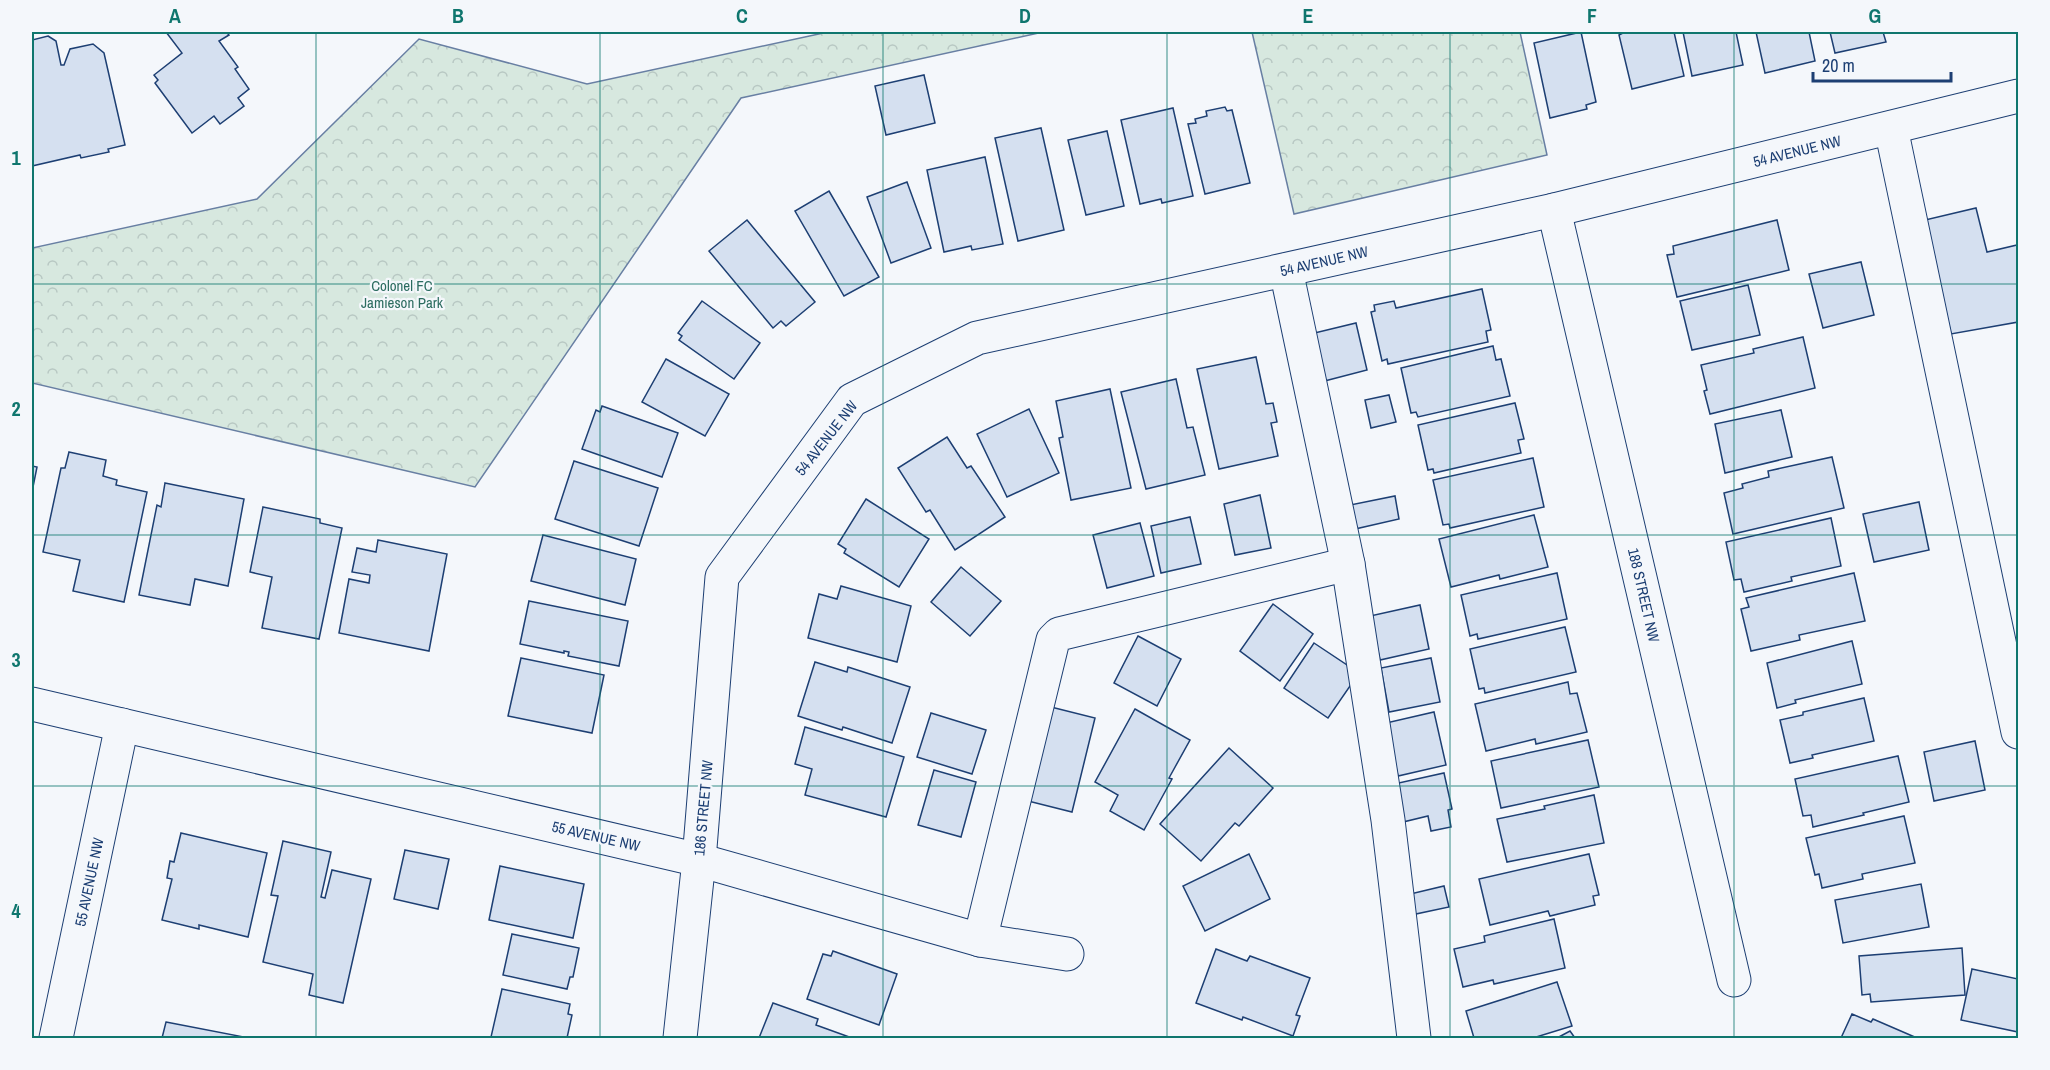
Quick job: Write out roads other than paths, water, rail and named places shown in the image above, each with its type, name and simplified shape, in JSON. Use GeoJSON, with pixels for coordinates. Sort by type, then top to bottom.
{"type":"FeatureCollection","features":[{"type":"Feature","properties":{"kind":"street","name":"54 AVENUE NW"},"geometry":{"type":"LineString","coordinates":[[722,577],[852,400],[977,338],[1554,210],[2019,96]]}},
{"type":"Feature","properties":{"kind":"street"},"geometry":{"type":"LineString","coordinates":[[1890,128],[2019,732]]}},
{"type":"Feature","properties":{"kind":"street","name":"188 STREET NW"},"geometry":{"type":"LineString","coordinates":[[1554,210],[1734,980]]}},
{"type":"Feature","properties":{"kind":"street"},"geometry":{"type":"LineString","coordinates":[[1286,270],[1348,564],[1388,820],[1414,1038]]}},
{"type":"Feature","properties":{"kind":"street"},"geometry":{"type":"LineString","coordinates":[[980,940],[1053,640],[1059,634],[1348,564]]}},
{"type":"Feature","properties":{"kind":"street","name":"186 STREET NW"},"geometry":{"type":"LineString","coordinates":[[680,1038],[699,860],[722,577]]}},
{"type":"Feature","properties":{"kind":"street","name":"55 AVENUE NW"},"geometry":{"type":"LineString","coordinates":[[32,704],[699,860],[980,940],[1067,954]]}},
{"type":"Feature","properties":{"kind":"street","name":"55 AVENUE NW"},"geometry":{"type":"LineString","coordinates":[[56,1038],[122,725]]}},
{"type":"Feature","properties":{"kind":"park label","name":"Colonel FC Jamieson Park"},"geometry":{"type":"Point","coordinates":[402,294]}}]}
